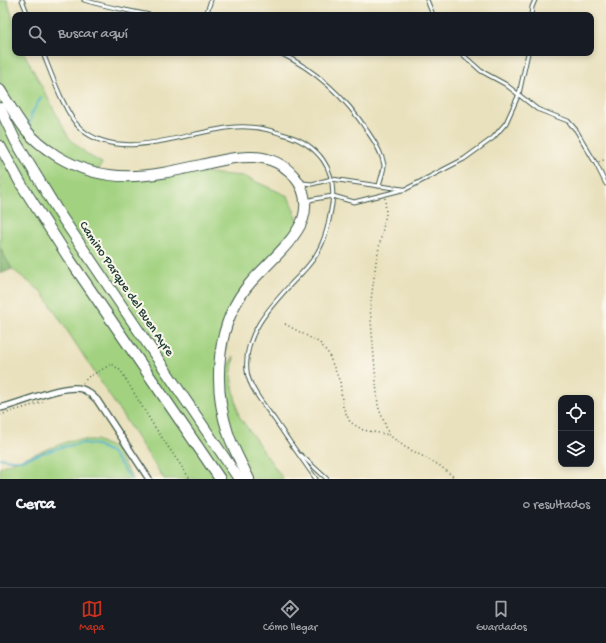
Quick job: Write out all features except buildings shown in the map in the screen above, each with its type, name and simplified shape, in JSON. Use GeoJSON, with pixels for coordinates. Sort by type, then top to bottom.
{"type":"FeatureCollection","features":[{"type":"Feature","properties":{"kind":"highway"},"geometry":{"type":"LineString","coordinates":[[0,90],[29,134],[54,154],[74,166],[90,172],[106,176],[138,176],[164,173],[235,157],[251,156],[278,163],[298,181],[304,196],[302,220],[294,236],[240,297],[232,312],[223,339],[219,371],[221,407],[228,434],[249,479]]}},
{"type":"Feature","properties":{"kind":"highway","name":"Camino Parque del Buen Ayre"},"geometry":{"type":"LineString","coordinates":[[0,108],[16,142],[59,213],[239,479]]}},
{"type":"Feature","properties":{"kind":"highway"},"geometry":{"type":"LineString","coordinates":[[0,146],[68,257],[220,479]]}},
{"type":"Feature","properties":{"kind":"street"},"geometry":{"type":"LineString","coordinates":[[0,408],[61,390],[81,388],[97,400],[149,479]]}},
{"type":"Feature","properties":{"kind":"lane"},"geometry":{"type":"LineString","coordinates":[[22,0],[27,12]]}},
{"type":"Feature","properties":{"kind":"lane"},"geometry":{"type":"LineString","coordinates":[[84,0],[98,5],[136,12]]}},
{"type":"Feature","properties":{"kind":"lane"},"geometry":{"type":"LineString","coordinates":[[207,12],[211,0]]}},
{"type":"Feature","properties":{"kind":"lane"},"geometry":{"type":"LineString","coordinates":[[427,0],[432,12]]}},
{"type":"Feature","properties":{"kind":"lane"},"geometry":{"type":"LineString","coordinates":[[532,12],[532,7],[535,0]]}},
{"type":"Feature","properties":{"kind":"lane"},"geometry":{"type":"LineString","coordinates":[[44,56],[71,117],[79,128],[90,136],[104,142],[117,144],[138,144],[173,140],[227,128],[239,127],[273,131],[297,138],[309,145],[323,160],[332,179],[333,196],[329,223],[323,241],[307,268],[266,313],[250,341],[247,356],[247,373],[252,384],[262,401],[316,479]]}},
{"type":"Feature","properties":{"kind":"lane"},"geometry":{"type":"LineString","coordinates":[[285,56],[311,70],[328,84],[356,114],[378,146],[384,166],[379,186]]}},
{"type":"Feature","properties":{"kind":"lane"},"geometry":{"type":"LineString","coordinates":[[465,56],[481,72],[506,84],[537,109],[568,121],[576,130],[606,184]]}},
{"type":"Feature","properties":{"kind":"lane"},"geometry":{"type":"LineString","coordinates":[[304,208],[310,200],[333,196],[354,202],[406,189],[464,159],[493,138],[506,123],[519,94],[527,56]]}},
{"type":"Feature","properties":{"kind":"lane"},"geometry":{"type":"LineString","coordinates":[[298,181],[305,184],[332,179],[406,189]]}},
{"type":"Feature","properties":{"kind":"lane"},"geometry":{"type":"LineString","coordinates":[[296,450],[327,479]]}},
{"type":"Feature","properties":{"kind":"path"},"geometry":{"type":"LineString","coordinates":[[596,164],[606,159]]}},
{"type":"Feature","properties":{"kind":"path"},"geometry":{"type":"LineString","coordinates":[[385,194],[386,214],[376,262],[370,308],[378,406],[389,435]]}},
{"type":"Feature","properties":{"kind":"path"},"geometry":{"type":"LineString","coordinates":[[285,324],[320,343],[328,353],[340,382],[343,407],[350,422],[363,430],[389,435],[405,447],[439,465],[456,479]]}},
{"type":"Feature","properties":{"kind":"path"},"geometry":{"type":"LineString","coordinates":[[81,388],[83,382],[88,377],[112,364],[121,371],[152,423],[190,479]]}},
{"type":"Feature","properties":{"kind":"path"},"geometry":{"type":"LineString","coordinates":[[0,415],[49,400]]}},
{"type":"Feature","properties":{"kind":"green space"},"geometry":{"type":"Polygon","coordinates":[[[0,0],[7,0],[12,16],[12,56],[26,56],[69,138],[88,155],[102,163],[97,174],[184,169],[243,176],[288,196],[300,225],[232,312],[220,380],[234,356],[231,377],[239,416],[283,479],[164,479],[42,292],[12,269],[0,248],[0,0]]]}},
{"type":"Feature","properties":{"kind":"green space"},"geometry":{"type":"Polygon","coordinates":[[[0,248],[12,269],[0,274],[0,248]]]}},
{"type":"Feature","properties":{"kind":"green space"},"geometry":{"type":"Polygon","coordinates":[[[72,440],[97,440],[115,449],[133,479],[0,479],[0,467],[72,440]]]}},
{"type":"Feature","properties":{"kind":"waterway"},"geometry":{"type":"LineString","coordinates":[[29,124],[31,115],[41,97]]}},
{"type":"Feature","properties":{"kind":"waterway"},"geometry":{"type":"LineString","coordinates":[[0,458],[21,460],[62,447],[83,443],[97,445],[112,453],[131,479]]}}]}
